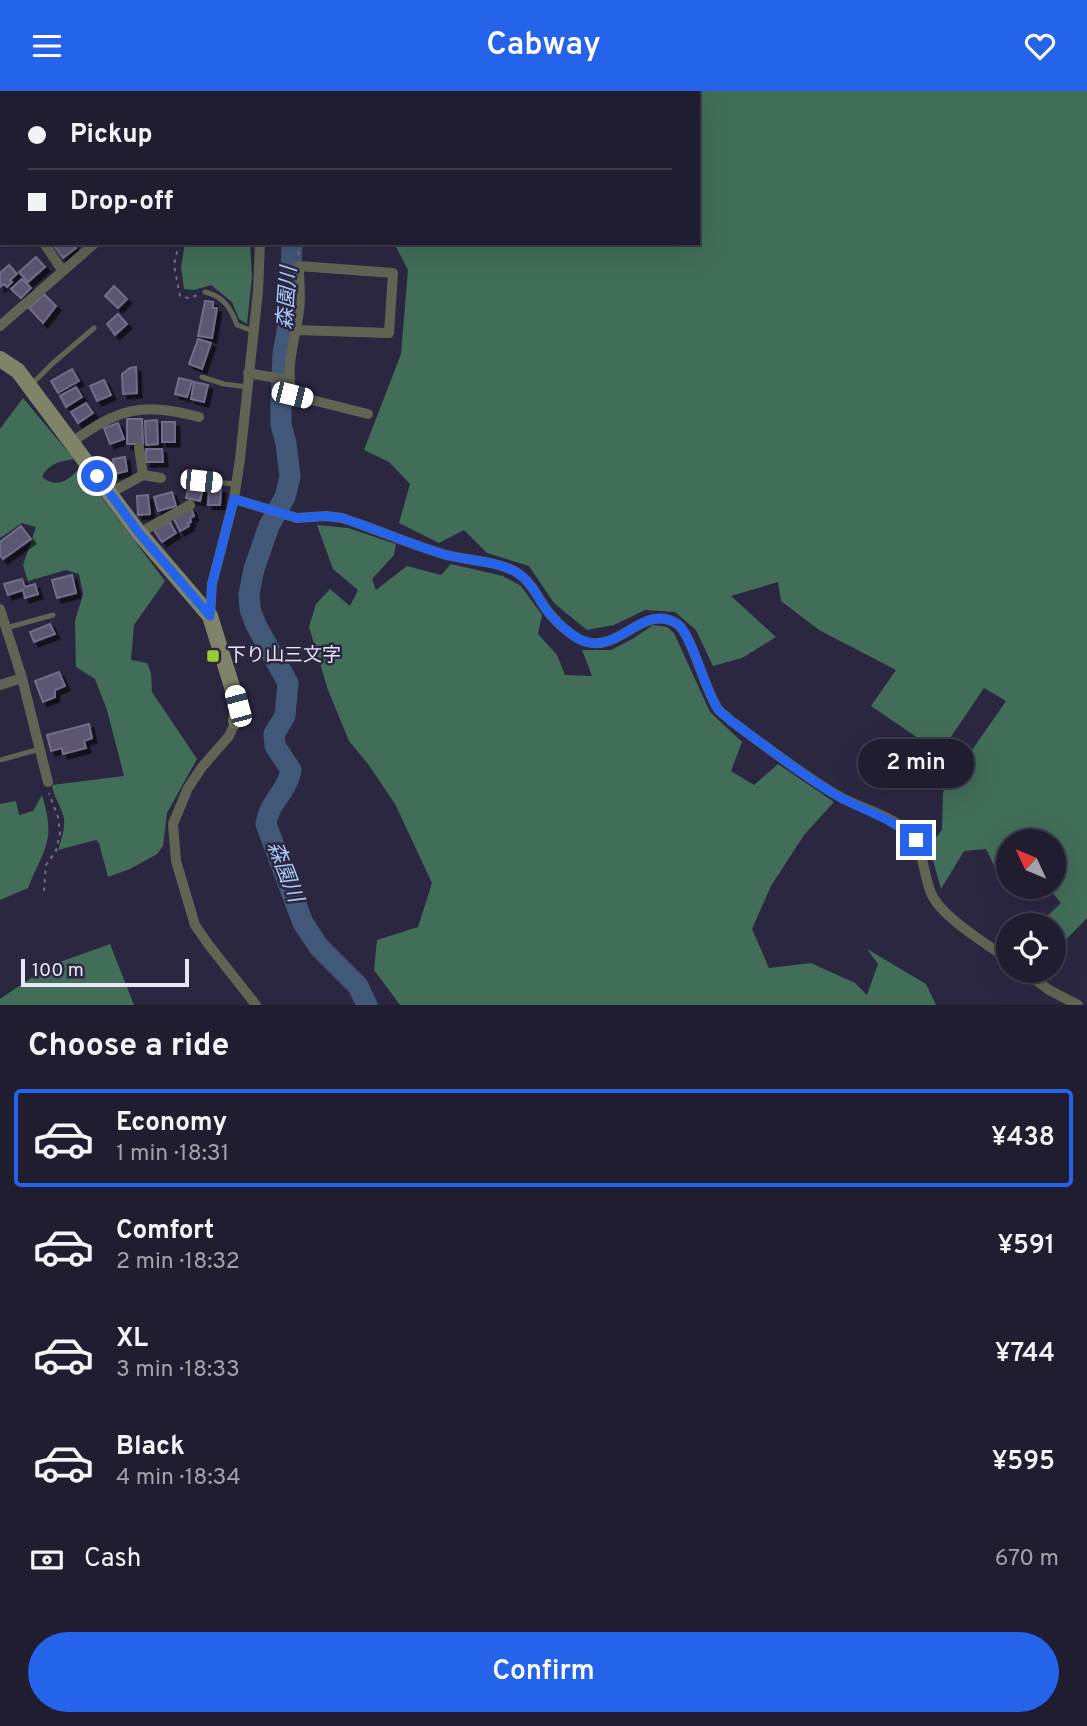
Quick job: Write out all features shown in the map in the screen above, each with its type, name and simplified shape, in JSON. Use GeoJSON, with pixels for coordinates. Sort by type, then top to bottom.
{"type":"FeatureCollection","features":[{"type":"Feature","properties":{"kind":"street"},"geometry":{"type":"LineString","coordinates":[[45,245],[62,270]]}},
{"type":"Feature","properties":{"kind":"street"},"geometry":{"type":"LineString","coordinates":[[0,326],[93,245]]}},
{"type":"Feature","properties":{"kind":"street"},"geometry":{"type":"LineString","coordinates":[[256,1005],[195,925],[176,861],[173,824],[188,788],[229,736],[236,721],[238,706],[210,616],[212,584],[234,499],[258,291],[260,245]]}},
{"type":"Feature","properties":{"kind":"street"},"geometry":{"type":"LineString","coordinates":[[295,330],[389,333],[393,273],[299,266],[299,308],[295,330],[288,380],[292,395],[368,414]]}},
{"type":"Feature","properties":{"kind":"street"},"geometry":{"type":"LineString","coordinates":[[0,359],[18,371],[139,533],[210,616]]}},
{"type":"Feature","properties":{"kind":"street"},"geometry":{"type":"LineString","coordinates":[[248,373],[288,380]]}},
{"type":"Feature","properties":{"kind":"street"},"geometry":{"type":"LineString","coordinates":[[72,442],[99,423],[126,411],[167,409],[199,417]]}},
{"type":"Feature","properties":{"kind":"street"},"geometry":{"type":"LineString","coordinates":[[139,447],[143,475]]}},
{"type":"Feature","properties":{"kind":"street"},"geometry":{"type":"LineString","coordinates":[[110,493],[143,475],[161,478]]}},
{"type":"Feature","properties":{"kind":"street"},"geometry":{"type":"LineString","coordinates":[[234,499],[298,518],[342,518],[443,555],[503,567],[517,573],[534,588],[546,609],[569,632],[586,642],[601,643],[623,636],[644,621],[654,618],[676,623],[685,631],[697,665],[718,708],[741,728],[833,793],[856,807],[887,818],[903,828],[916,840],[925,862],[931,893],[937,902],[961,925],[996,950]]}},
{"type":"Feature","properties":{"kind":"street"},"geometry":{"type":"LineString","coordinates":[[139,533],[190,505]]}},
{"type":"Feature","properties":{"kind":"street"},"geometry":{"type":"LineString","coordinates":[[0,609],[22,678],[48,782]]}},
{"type":"Feature","properties":{"kind":"street"},"geometry":{"type":"LineString","coordinates":[[0,685],[22,678]]}},
{"type":"Feature","properties":{"kind":"street"},"geometry":{"type":"LineString","coordinates":[[1040,983],[1078,1005]]}},
{"type":"Feature","properties":{"kind":"lane"},"geometry":{"type":"LineString","coordinates":[[205,292],[215,294],[229,307],[237,325],[253,331]]}},
{"type":"Feature","properties":{"kind":"lane"},"geometry":{"type":"LineString","coordinates":[[30,387],[94,328]]}},
{"type":"Feature","properties":{"kind":"lane"},"geometry":{"type":"LineString","coordinates":[[202,377],[247,387]]}},
{"type":"Feature","properties":{"kind":"lane"},"geometry":{"type":"LineString","coordinates":[[201,481],[236,484]]}},
{"type":"Feature","properties":{"kind":"lane"},"geometry":{"type":"LineString","coordinates":[[6,628],[53,615]]}},
{"type":"Feature","properties":{"kind":"lane"},"geometry":{"type":"LineString","coordinates":[[0,760],[40,749]]}},
{"type":"Feature","properties":{"kind":"path"},"geometry":{"type":"LineString","coordinates":[[179,245],[174,265],[180,296],[189,298],[205,292]]}},
{"type":"Feature","properties":{"kind":"path"},"geometry":{"type":"LineString","coordinates":[[44,891],[46,865],[56,851],[60,832],[48,782]]}},
{"type":"Feature","properties":{"kind":"green space"},"geometry":{"type":"Polygon","coordinates":[[[700,91],[1087,91],[1087,918],[1066,940],[1066,913],[1050,913],[1061,903],[1058,899],[1066,899],[1066,829],[996,829],[996,870],[986,849],[964,851],[941,889],[929,846],[942,830],[943,792],[1006,701],[984,688],[940,753],[871,706],[896,670],[819,630],[781,601],[778,582],[731,596],[776,637],[742,658],[713,666],[696,630],[675,612],[645,610],[614,625],[587,630],[554,603],[529,566],[487,553],[464,530],[439,543],[399,523],[410,484],[389,462],[364,450],[401,354],[408,270],[395,245],[700,245],[700,91]]]}},
{"type":"Feature","properties":{"kind":"green space"},"geometry":{"type":"Polygon","coordinates":[[[185,245],[250,245],[252,276],[247,324],[239,319],[232,302],[211,285],[194,290],[184,289],[181,267],[185,245]]]}},
{"type":"Feature","properties":{"kind":"green space"},"geometry":{"type":"Polygon","coordinates":[[[23,398],[74,459],[51,466],[42,477],[56,483],[65,481],[77,471],[84,474],[165,581],[134,625],[131,660],[147,663],[151,673],[152,692],[197,759],[167,813],[163,846],[157,854],[130,869],[108,877],[96,840],[58,850],[64,820],[52,785],[124,776],[107,710],[95,679],[76,667],[75,621],[83,594],[79,574],[66,570],[28,581],[23,565],[36,527],[22,523],[0,538],[0,429],[23,398]]]}},
{"type":"Feature","properties":{"kind":"green space"},"geometry":{"type":"Polygon","coordinates":[[[317,525],[348,528],[396,544],[394,555],[372,579],[376,590],[407,566],[441,575],[451,564],[503,576],[521,586],[542,615],[538,634],[557,655],[565,675],[592,676],[582,650],[611,650],[653,625],[667,627],[674,633],[710,712],[742,742],[731,771],[754,785],[778,764],[834,802],[804,835],[771,886],[752,929],[769,968],[811,963],[855,983],[867,995],[878,964],[867,949],[926,984],[936,1005],[400,1005],[374,970],[377,940],[418,927],[432,883],[395,804],[349,741],[328,690],[309,627],[316,604],[330,589],[350,606],[358,590],[333,569],[317,525]]]}},
{"type":"Feature","properties":{"kind":"green space"},"geometry":{"type":"Polygon","coordinates":[[[42,795],[48,823],[44,853],[28,888],[0,900],[0,804],[16,801],[19,815],[33,811],[42,795]]]}},
{"type":"Feature","properties":{"kind":"green space"},"geometry":{"type":"Polygon","coordinates":[[[110,944],[134,1005],[0,1005],[0,999],[49,966],[110,944]]]}},
{"type":"Feature","properties":{"kind":"building"},"geometry":{"type":"Polygon","coordinates":[[[53,245],[74,245],[76,248],[63,258],[53,245]]]}},
{"type":"Feature","properties":{"kind":"building"},"geometry":{"type":"Polygon","coordinates":[[[36,257],[45,267],[28,282],[19,272],[36,257]]]}},
{"type":"Feature","properties":{"kind":"building"},"geometry":{"type":"Polygon","coordinates":[[[9,265],[17,274],[7,287],[4,284],[0,287],[0,273],[9,265]]]}},
{"type":"Feature","properties":{"kind":"building"},"geometry":{"type":"Polygon","coordinates":[[[22,279],[31,288],[21,298],[11,289],[22,279]]]}},
{"type":"Feature","properties":{"kind":"building"},"geometry":{"type":"Polygon","coordinates":[[[114,286],[127,299],[118,308],[105,296],[114,286]]]}},
{"type":"Feature","properties":{"kind":"building"},"geometry":{"type":"Polygon","coordinates":[[[44,294],[56,306],[43,323],[29,308],[44,294]]]}},
{"type":"Feature","properties":{"kind":"building"},"geometry":{"type":"Polygon","coordinates":[[[205,301],[213,302],[213,308],[217,308],[212,338],[198,336],[205,301]]]}},
{"type":"Feature","properties":{"kind":"building"},"geometry":{"type":"Polygon","coordinates":[[[118,314],[127,324],[115,335],[107,324],[118,314]]]}},
{"type":"Feature","properties":{"kind":"building"},"geometry":{"type":"Polygon","coordinates":[[[198,339],[211,343],[202,369],[189,364],[198,339]]]}},
{"type":"Feature","properties":{"kind":"building"},"geometry":{"type":"Polygon","coordinates":[[[136,367],[137,393],[123,394],[122,374],[136,367]]]}},
{"type":"Feature","properties":{"kind":"building"},"geometry":{"type":"Polygon","coordinates":[[[72,369],[79,381],[58,393],[51,381],[72,369]]]}},
{"type":"Feature","properties":{"kind":"building"},"geometry":{"type":"Polygon","coordinates":[[[179,378],[192,381],[187,397],[175,394],[179,378]]]}},
{"type":"Feature","properties":{"kind":"building"},"geometry":{"type":"Polygon","coordinates":[[[104,380],[111,395],[97,401],[90,386],[104,380]]]}},
{"type":"Feature","properties":{"kind":"building"},"geometry":{"type":"Polygon","coordinates":[[[194,382],[208,385],[204,402],[191,399],[194,382]]]}},
{"type":"Feature","properties":{"kind":"building"},"geometry":{"type":"Polygon","coordinates":[[[76,387],[82,397],[66,407],[60,396],[76,387]]]}},
{"type":"Feature","properties":{"kind":"building"},"geometry":{"type":"Polygon","coordinates":[[[86,403],[93,413],[78,423],[71,412],[86,403]]]}},
{"type":"Feature","properties":{"kind":"building"},"geometry":{"type":"Polygon","coordinates":[[[127,419],[142,419],[143,444],[127,444],[127,419]]]}},
{"type":"Feature","properties":{"kind":"building"},"geometry":{"type":"Polygon","coordinates":[[[157,420],[158,444],[146,445],[145,421],[157,420]]]}},
{"type":"Feature","properties":{"kind":"building"},"geometry":{"type":"Polygon","coordinates":[[[162,422],[175,422],[175,442],[162,442],[162,422]]]}},
{"type":"Feature","properties":{"kind":"building"},"geometry":{"type":"Polygon","coordinates":[[[118,423],[124,439],[110,444],[104,428],[118,423]]]}},
{"type":"Feature","properties":{"kind":"building"},"geometry":{"type":"Polygon","coordinates":[[[146,449],[162,449],[163,462],[146,462],[146,449]]]}},
{"type":"Feature","properties":{"kind":"building"},"geometry":{"type":"Polygon","coordinates":[[[125,457],[127,471],[115,474],[113,459],[125,457]]]}},
{"type":"Feature","properties":{"kind":"building"},"geometry":{"type":"Polygon","coordinates":[[[189,486],[203,488],[200,501],[186,498],[189,486]]]}},
{"type":"Feature","properties":{"kind":"building"},"geometry":{"type":"Polygon","coordinates":[[[209,488],[221,489],[220,505],[208,505],[209,488]]]}},
{"type":"Feature","properties":{"kind":"building"},"geometry":{"type":"Polygon","coordinates":[[[172,492],[176,506],[158,511],[154,497],[172,492]]]}},
{"type":"Feature","properties":{"kind":"building"},"geometry":{"type":"Polygon","coordinates":[[[148,495],[150,514],[138,515],[137,496],[148,495]]]}},
{"type":"Feature","properties":{"kind":"building"},"geometry":{"type":"Polygon","coordinates":[[[191,508],[194,516],[190,518],[189,526],[180,531],[173,517],[191,508]]]}},
{"type":"Feature","properties":{"kind":"building"},"geometry":{"type":"Polygon","coordinates":[[[169,521],[176,533],[162,542],[154,530],[169,521]]]}},
{"type":"Feature","properties":{"kind":"building"},"geometry":{"type":"Polygon","coordinates":[[[21,526],[31,539],[3,559],[0,555],[0,542],[21,526]]]}},
{"type":"Feature","properties":{"kind":"building"},"geometry":{"type":"Polygon","coordinates":[[[72,575],[76,593],[57,598],[52,580],[72,575]]]}},
{"type":"Feature","properties":{"kind":"building"},"geometry":{"type":"Polygon","coordinates":[[[22,579],[25,587],[35,584],[38,594],[25,598],[23,590],[8,595],[4,584],[22,579]]]}},
{"type":"Feature","properties":{"kind":"building"},"geometry":{"type":"Polygon","coordinates":[[[50,624],[55,634],[34,642],[30,632],[50,624]]]}},
{"type":"Feature","properties":{"kind":"building"},"geometry":{"type":"Polygon","coordinates":[[[59,672],[65,686],[55,690],[55,697],[43,702],[35,681],[59,672]]]}},
{"type":"Feature","properties":{"kind":"building"},"geometry":{"type":"Polygon","coordinates":[[[89,724],[92,738],[84,741],[86,748],[63,754],[62,748],[51,751],[47,735],[89,724]]]}},
{"type":"Feature","properties":{"kind":"waterway","name":"森園川"},"geometry":{"type":"LineString","coordinates":[[292,245],[290,315],[283,354],[281,402],[281,425],[290,477],[285,497],[269,526],[254,569],[249,594],[250,609],[256,625],[288,683],[285,716],[274,734],[275,746],[291,770],[266,824],[303,923],[319,947],[358,986],[367,1005]]}},
{"type":"Feature","properties":{"kind":"place","name":"下り山三文字"},"geometry":{"type":"Point","coordinates":[213,656]}},
{"type":"Feature","properties":{"kind":"route"},"geometry":{"type":"LineString","coordinates":[[97,476],[139,533],[210,616],[212,584],[234,499],[298,518],[342,518],[443,555],[503,567],[517,573],[534,588],[546,609],[569,632],[586,642],[601,643],[623,636],[644,621],[654,618],[676,623],[685,631],[697,665],[718,708],[730,720],[833,793],[856,807],[887,818],[916,840]]}}]}
